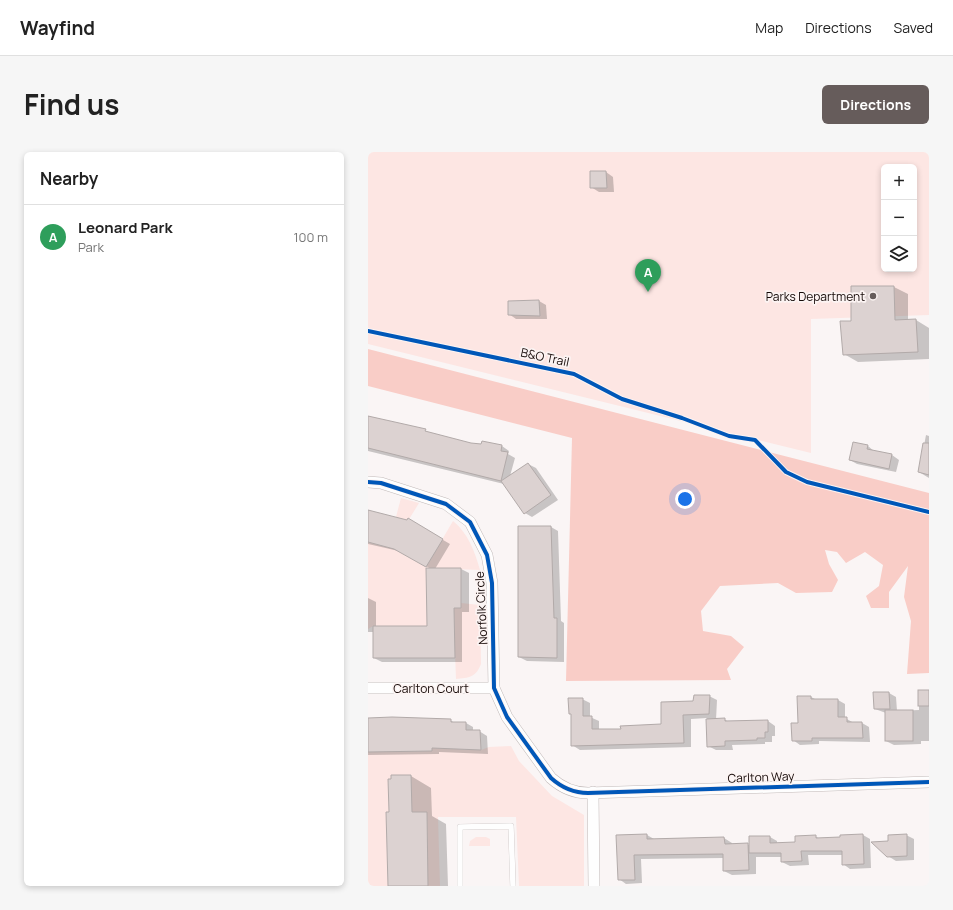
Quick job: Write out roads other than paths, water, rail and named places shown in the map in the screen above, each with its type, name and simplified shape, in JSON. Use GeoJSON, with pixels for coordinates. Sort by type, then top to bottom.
{"type":"FeatureCollection","features":[{"type":"Feature","properties":{"kind":"street","name":"Norfolk Circle"},"geometry":{"type":"LineString","coordinates":[[368,482],[381,483],[446,504],[470,522],[488,555],[492,583],[494,688]]}},
{"type":"Feature","properties":{"kind":"street","name":"Carlton Court"},"geometry":{"type":"LineString","coordinates":[[368,688],[494,688]]}},
{"type":"Feature","properties":{"kind":"street","name":"Carlton Way"},"geometry":{"type":"LineString","coordinates":[[494,688],[498,700],[508,717],[551,778],[570,790],[584,793],[929,782]]}},
{"type":"Feature","properties":{"kind":"street"},"geometry":{"type":"LineString","coordinates":[[593,792],[594,886]]}},
{"type":"Feature","properties":{"kind":"lane"},"geometry":{"type":"LineString","coordinates":[[460,886],[460,827],[511,826],[513,886]]}},
{"type":"Feature","properties":{"kind":"place","name":"Leonard Park"},"geometry":{"type":"Point","coordinates":[648,292]}},
{"type":"Feature","properties":{"kind":"place","name":"Parks Department"},"geometry":{"type":"Point","coordinates":[873,296]}}]}
